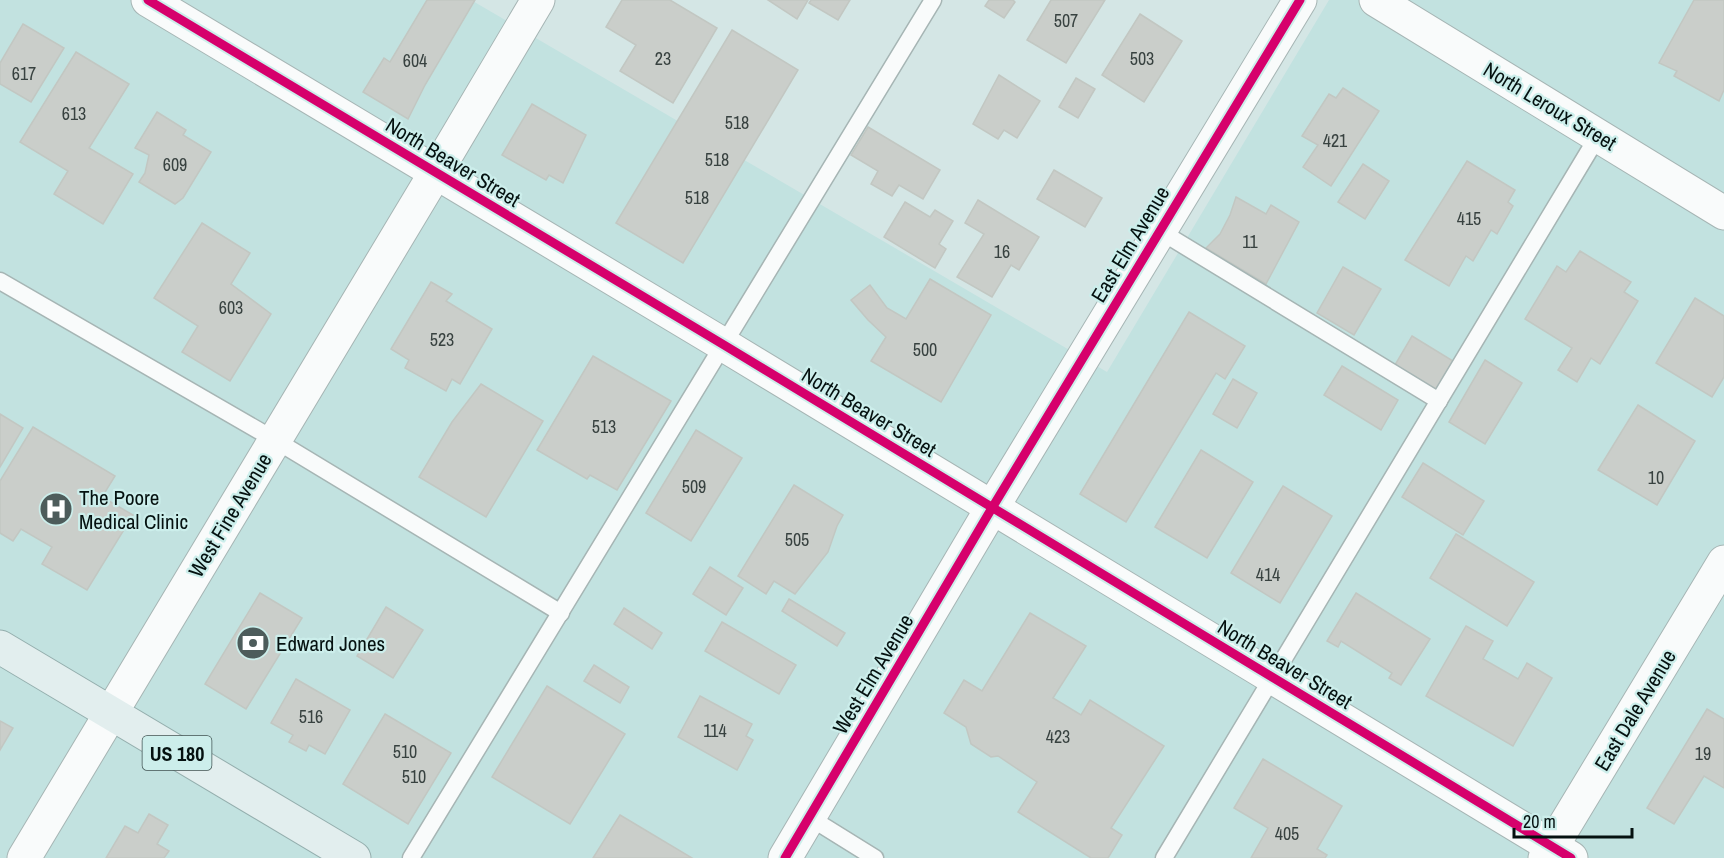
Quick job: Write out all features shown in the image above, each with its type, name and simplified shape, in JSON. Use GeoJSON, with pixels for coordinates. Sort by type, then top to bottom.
{"type":"FeatureCollection","features":[{"type":"Feature","properties":{"kind":"main road","name":"US 180"},"geometry":{"type":"LineString","coordinates":[[0,647],[354,858]]}},
{"type":"Feature","properties":{"kind":"street","name":"North Beaver Street"},"geometry":{"type":"LineString","coordinates":[[148,0],[724,345],[1273,678],[1556,854]]}},
{"type":"Feature","properties":{"kind":"street","name":"West Fine Avenue"},"geometry":{"type":"LineString","coordinates":[[24,858],[538,0]]}},
{"type":"Feature","properties":{"kind":"street","name":"East Elm Avenue"},"geometry":{"type":"LineString","coordinates":[[992,508],[1300,0]]}},
{"type":"Feature","properties":{"kind":"street","name":"North Leroux Street"},"geometry":{"type":"LineString","coordinates":[[1376,0],[1724,213]]}},
{"type":"Feature","properties":{"kind":"street","name":"West Elm Avenue"},"geometry":{"type":"LineString","coordinates":[[784,858],[992,508]]}},
{"type":"Feature","properties":{"kind":"street","name":"East Dale Avenue"},"geometry":{"type":"LineString","coordinates":[[1556,854],[1724,562]]}},
{"type":"Feature","properties":{"kind":"lane"},"geometry":{"type":"LineString","coordinates":[[411,858],[933,0]]}},
{"type":"Feature","properties":{"kind":"lane"},"geometry":{"type":"LineString","coordinates":[[1164,858],[1598,136]]}},
{"type":"Feature","properties":{"kind":"lane"},"geometry":{"type":"LineString","coordinates":[[1160,231],[1439,401]]}},
{"type":"Feature","properties":{"kind":"lane"},"geometry":{"type":"LineString","coordinates":[[0,281],[275,440],[561,613]]}},
{"type":"Feature","properties":{"kind":"lane"},"geometry":{"type":"LineString","coordinates":[[809,817],[875,858]]}},
{"type":"Feature","properties":{"kind":"shaded area"},"geometry":{"type":"Polygon","coordinates":[[[0,0],[471,0],[1107,372],[1329,0],[1724,0],[1724,858],[0,858],[0,0]]]}},
{"type":"Feature","properties":{"kind":"building"},"geometry":{"type":"Polygon","coordinates":[[[427,0],[475,0],[425,85],[408,119],[363,92],[384,58],[390,62],[427,0]]]}},
{"type":"Feature","properties":{"kind":"building"},"geometry":{"type":"Polygon","coordinates":[[[622,0],[670,0],[717,28],[673,103],[620,71],[636,45],[606,27],[622,0]]]}},
{"type":"Feature","properties":{"kind":"building"},"geometry":{"type":"Polygon","coordinates":[[[768,0],[808,0],[797,19],[768,0]]]}},
{"type":"Feature","properties":{"kind":"building"},"geometry":{"type":"Polygon","coordinates":[[[811,0],[850,0],[838,20],[809,3],[811,0]]]}},
{"type":"Feature","properties":{"kind":"building"},"geometry":{"type":"Polygon","coordinates":[[[989,0],[1013,0],[1015,2],[1004,18],[985,6],[989,0]]]}},
{"type":"Feature","properties":{"kind":"building"},"geometry":{"type":"Polygon","coordinates":[[[1051,0],[1105,0],[1066,63],[1027,40],[1051,0]]]}},
{"type":"Feature","properties":{"kind":"building"},"geometry":{"type":"Polygon","coordinates":[[[1694,0],[1724,0],[1724,90],[1719,101],[1674,76],[1677,71],[1659,63],[1694,0]]]}},
{"type":"Feature","properties":{"kind":"building"},"geometry":{"type":"Polygon","coordinates":[[[1140,14],[1182,41],[1144,102],[1102,75],[1140,14]]]}},
{"type":"Feature","properties":{"kind":"building"},"geometry":{"type":"Polygon","coordinates":[[[23,24],[64,48],[31,102],[0,84],[0,63],[23,24]]]}},
{"type":"Feature","properties":{"kind":"building"},"geometry":{"type":"Polygon","coordinates":[[[732,30],[798,70],[683,263],[616,223],[732,30]]]}},
{"type":"Feature","properties":{"kind":"building"},"geometry":{"type":"Polygon","coordinates":[[[76,52],[129,84],[89,148],[133,174],[103,224],[54,194],[68,171],[20,142],[76,52]]]}},
{"type":"Feature","properties":{"kind":"building"},"geometry":{"type":"Polygon","coordinates":[[[999,75],[1040,101],[1017,138],[1004,130],[998,139],[973,124],[999,75]]]}},
{"type":"Feature","properties":{"kind":"building"},"geometry":{"type":"Polygon","coordinates":[[[1076,78],[1095,89],[1078,118],[1059,107],[1076,78]]]}},
{"type":"Feature","properties":{"kind":"building"},"geometry":{"type":"Polygon","coordinates":[[[1343,88],[1379,111],[1331,186],[1303,167],[1318,145],[1302,136],[1329,94],[1336,98],[1343,88]]]}},
{"type":"Feature","properties":{"kind":"building"},"geometry":{"type":"Polygon","coordinates":[[[532,104],[586,135],[563,183],[549,175],[546,180],[502,155],[532,104]]]}},
{"type":"Feature","properties":{"kind":"building"},"geometry":{"type":"Polygon","coordinates":[[[157,112],[186,130],[183,135],[211,152],[183,198],[175,204],[139,182],[145,173],[149,155],[135,148],[157,112]]]}},
{"type":"Feature","properties":{"kind":"building"},"geometry":{"type":"Polygon","coordinates":[[[868,127],[940,170],[923,199],[899,185],[892,196],[871,184],[878,171],[851,155],[868,127]]]}},
{"type":"Feature","properties":{"kind":"building"},"geometry":{"type":"Polygon","coordinates":[[[1467,161],[1515,190],[1508,202],[1513,206],[1497,234],[1491,230],[1473,261],[1466,256],[1449,286],[1405,260],[1467,161]]]}},
{"type":"Feature","properties":{"kind":"building"},"geometry":{"type":"Polygon","coordinates":[[[1363,164],[1389,181],[1365,219],[1338,202],[1363,164]]]}},
{"type":"Feature","properties":{"kind":"building"},"geometry":{"type":"Polygon","coordinates":[[[1054,170],[1102,198],[1085,227],[1037,199],[1054,170]]]}},
{"type":"Feature","properties":{"kind":"building"},"geometry":{"type":"Polygon","coordinates":[[[1236,197],[1266,214],[1271,205],[1299,222],[1266,284],[1206,248],[1220,234],[1236,197]]]}},
{"type":"Feature","properties":{"kind":"building"},"geometry":{"type":"Polygon","coordinates":[[[978,200],[1039,237],[1019,270],[1011,265],[992,297],[957,277],[984,234],[965,223],[978,200]]]}},
{"type":"Feature","properties":{"kind":"building"},"geometry":{"type":"Polygon","coordinates":[[[905,202],[930,217],[935,210],[953,221],[939,244],[946,249],[935,268],[884,237],[905,202]]]}},
{"type":"Feature","properties":{"kind":"building"},"geometry":{"type":"Polygon","coordinates":[[[202,223],[250,253],[231,284],[271,314],[230,381],[182,352],[198,326],[154,298],[202,223]]]}},
{"type":"Feature","properties":{"kind":"building"},"geometry":{"type":"Polygon","coordinates":[[[1580,251],[1631,282],[1624,292],[1638,301],[1600,364],[1591,358],[1577,382],[1558,370],[1572,348],[1525,319],[1557,266],[1566,272],[1580,251]]]}},
{"type":"Feature","properties":{"kind":"building"},"geometry":{"type":"Polygon","coordinates":[[[1343,267],[1381,289],[1354,335],[1317,313],[1343,267]]]}},
{"type":"Feature","properties":{"kind":"building"},"geometry":{"type":"Polygon","coordinates":[[[930,279],[991,315],[941,402],[871,361],[886,337],[851,300],[870,285],[887,308],[906,319],[930,279]]]}},
{"type":"Feature","properties":{"kind":"building"},"geometry":{"type":"Polygon","coordinates":[[[431,282],[452,294],[446,301],[492,329],[460,384],[452,379],[446,391],[405,368],[409,360],[391,349],[431,282]]]}},
{"type":"Feature","properties":{"kind":"building"},"geometry":{"type":"Polygon","coordinates":[[[1695,298],[1724,316],[1724,377],[1712,397],[1656,363],[1695,298]]]}},
{"type":"Feature","properties":{"kind":"building"},"geometry":{"type":"Polygon","coordinates":[[[1189,312],[1245,346],[1225,379],[1216,373],[1126,522],[1080,494],[1189,312]]]}},
{"type":"Feature","properties":{"kind":"building"},"geometry":{"type":"Polygon","coordinates":[[[1412,336],[1453,361],[1433,395],[1392,370],[1412,336]]]}},
{"type":"Feature","properties":{"kind":"building"},"geometry":{"type":"Polygon","coordinates":[[[593,356],[671,401],[617,490],[590,475],[587,479],[537,450],[593,356]]]}},
{"type":"Feature","properties":{"kind":"building"},"geometry":{"type":"Polygon","coordinates":[[[1485,360],[1522,383],[1485,444],[1449,422],[1485,360]]]}},
{"type":"Feature","properties":{"kind":"building"},"geometry":{"type":"Polygon","coordinates":[[[1342,366],[1398,400],[1381,430],[1324,395],[1342,366]]]}},
{"type":"Feature","properties":{"kind":"building"},"geometry":{"type":"Polygon","coordinates":[[[1233,379],[1257,393],[1237,428],[1213,414],[1233,379]]]}},
{"type":"Feature","properties":{"kind":"building"},"geometry":{"type":"Polygon","coordinates":[[[481,384],[543,421],[486,517],[419,477],[452,422],[481,384]]]}},
{"type":"Feature","properties":{"kind":"building"},"geometry":{"type":"Polygon","coordinates":[[[1638,405],[1695,441],[1657,505],[1598,470],[1638,405]]]}},
{"type":"Feature","properties":{"kind":"building"},"geometry":{"type":"Polygon","coordinates":[[[0,414],[23,428],[0,467],[0,414]]]}},
{"type":"Feature","properties":{"kind":"building"},"geometry":{"type":"Polygon","coordinates":[[[33,427],[115,476],[102,497],[133,515],[87,590],[42,564],[52,547],[21,529],[13,541],[0,533],[0,481],[33,427]]]}},
{"type":"Feature","properties":{"kind":"building"},"geometry":{"type":"Polygon","coordinates":[[[696,430],[742,458],[691,541],[646,513],[696,430]]]}},
{"type":"Feature","properties":{"kind":"building"},"geometry":{"type":"Polygon","coordinates":[[[1201,450],[1253,482],[1207,558],[1155,527],[1201,450]]]}},
{"type":"Feature","properties":{"kind":"building"},"geometry":{"type":"Polygon","coordinates":[[[1423,463],[1484,501],[1463,535],[1402,497],[1423,463]]]}},
{"type":"Feature","properties":{"kind":"building"},"geometry":{"type":"Polygon","coordinates":[[[794,485],[843,515],[828,552],[795,594],[774,581],[766,594],[738,576],[794,485]]]}},
{"type":"Feature","properties":{"kind":"building"},"geometry":{"type":"Polygon","coordinates":[[[1283,486],[1332,516],[1280,603],[1231,573],[1283,486]]]}},
{"type":"Feature","properties":{"kind":"building"},"geometry":{"type":"Polygon","coordinates":[[[1456,534],[1534,582],[1507,626],[1430,578],[1456,534]]]}},
{"type":"Feature","properties":{"kind":"building"},"geometry":{"type":"Polygon","coordinates":[[[710,567],[743,588],[726,615],[693,594],[710,567]]]}},
{"type":"Feature","properties":{"kind":"building"},"geometry":{"type":"Polygon","coordinates":[[[260,593],[302,618],[246,709],[205,684],[260,593]]]}},
{"type":"Feature","properties":{"kind":"building"},"geometry":{"type":"Polygon","coordinates":[[[1356,593],[1430,639],[1401,685],[1389,678],[1392,673],[1341,641],[1338,647],[1327,641],[1356,593]]]}},
{"type":"Feature","properties":{"kind":"building"},"geometry":{"type":"Polygon","coordinates":[[[789,599],[845,633],[837,646],[782,611],[789,599]]]}},
{"type":"Feature","properties":{"kind":"building"},"geometry":{"type":"Polygon","coordinates":[[[386,607],[423,630],[393,678],[357,656],[386,607]]]}},
{"type":"Feature","properties":{"kind":"building"},"geometry":{"type":"Polygon","coordinates":[[[624,608],[662,633],[652,649],[614,624],[624,608]]]}},
{"type":"Feature","properties":{"kind":"building"},"geometry":{"type":"Polygon","coordinates":[[[1030,613],[1086,646],[1053,698],[1081,715],[1090,700],[1164,746],[1111,828],[1122,835],[1108,858],[1091,858],[1018,812],[1037,782],[998,756],[991,757],[971,744],[966,727],[944,713],[964,680],[982,691],[1030,613]]]}},
{"type":"Feature","properties":{"kind":"building"},"geometry":{"type":"Polygon","coordinates":[[[722,622],[796,665],[779,694],[705,651],[722,622]]]}},
{"type":"Feature","properties":{"kind":"building"},"geometry":{"type":"Polygon","coordinates":[[[1466,626],[1493,641],[1483,659],[1518,679],[1527,663],[1552,678],[1513,746],[1426,696],[1466,626]]]}},
{"type":"Feature","properties":{"kind":"building"},"geometry":{"type":"Polygon","coordinates":[[[594,665],[629,687],[620,703],[584,681],[594,665]]]}},
{"type":"Feature","properties":{"kind":"building"},"geometry":{"type":"Polygon","coordinates":[[[296,679],[350,710],[325,754],[309,745],[306,751],[289,742],[293,735],[271,723],[296,679]]]}},
{"type":"Feature","properties":{"kind":"building"},"geometry":{"type":"Polygon","coordinates":[[[547,686],[625,734],[570,824],[492,777],[547,686]]]}},
{"type":"Feature","properties":{"kind":"building"},"geometry":{"type":"Polygon","coordinates":[[[700,696],[752,724],[746,736],[753,740],[737,770],[678,737],[700,696]]]}},
{"type":"Feature","properties":{"kind":"building"},"geometry":{"type":"Polygon","coordinates":[[[1707,709],[1724,719],[1724,788],[1704,776],[1674,824],[1647,808],[1707,709]]]}},
{"type":"Feature","properties":{"kind":"building"},"geometry":{"type":"Polygon","coordinates":[[[385,714],[451,753],[408,824],[343,784],[385,714]]]}},
{"type":"Feature","properties":{"kind":"building"},"geometry":{"type":"Polygon","coordinates":[[[0,721],[13,728],[0,750],[0,721]]]}},
{"type":"Feature","properties":{"kind":"building"},"geometry":{"type":"Polygon","coordinates":[[[1263,759],[1342,806],[1317,849],[1327,855],[1325,858],[1251,858],[1268,828],[1234,808],[1263,759]]]}},
{"type":"Feature","properties":{"kind":"building"},"geometry":{"type":"Polygon","coordinates":[[[149,814],[168,825],[157,844],[169,851],[164,858],[106,858],[125,826],[138,833],[149,814]]]}},
{"type":"Feature","properties":{"kind":"building"},"geometry":{"type":"Polygon","coordinates":[[[620,815],[692,858],[593,858],[620,815]]]}},
{"type":"Feature","properties":{"kind":"cycle path"},"geometry":{"type":"LineString","coordinates":[[148,0],[724,345],[1571,858]]}},
{"type":"Feature","properties":{"kind":"cycle path"},"geometry":{"type":"LineString","coordinates":[[785,858],[992,508],[1300,0]]}},
{"type":"Feature","properties":{"kind":"place","name":"The Poore Medical Clinic"},"geometry":{"type":"Point","coordinates":[56,509]}},
{"type":"Feature","properties":{"kind":"place","name":"Edward Jones"},"geometry":{"type":"Point","coordinates":[253,643]}}]}
